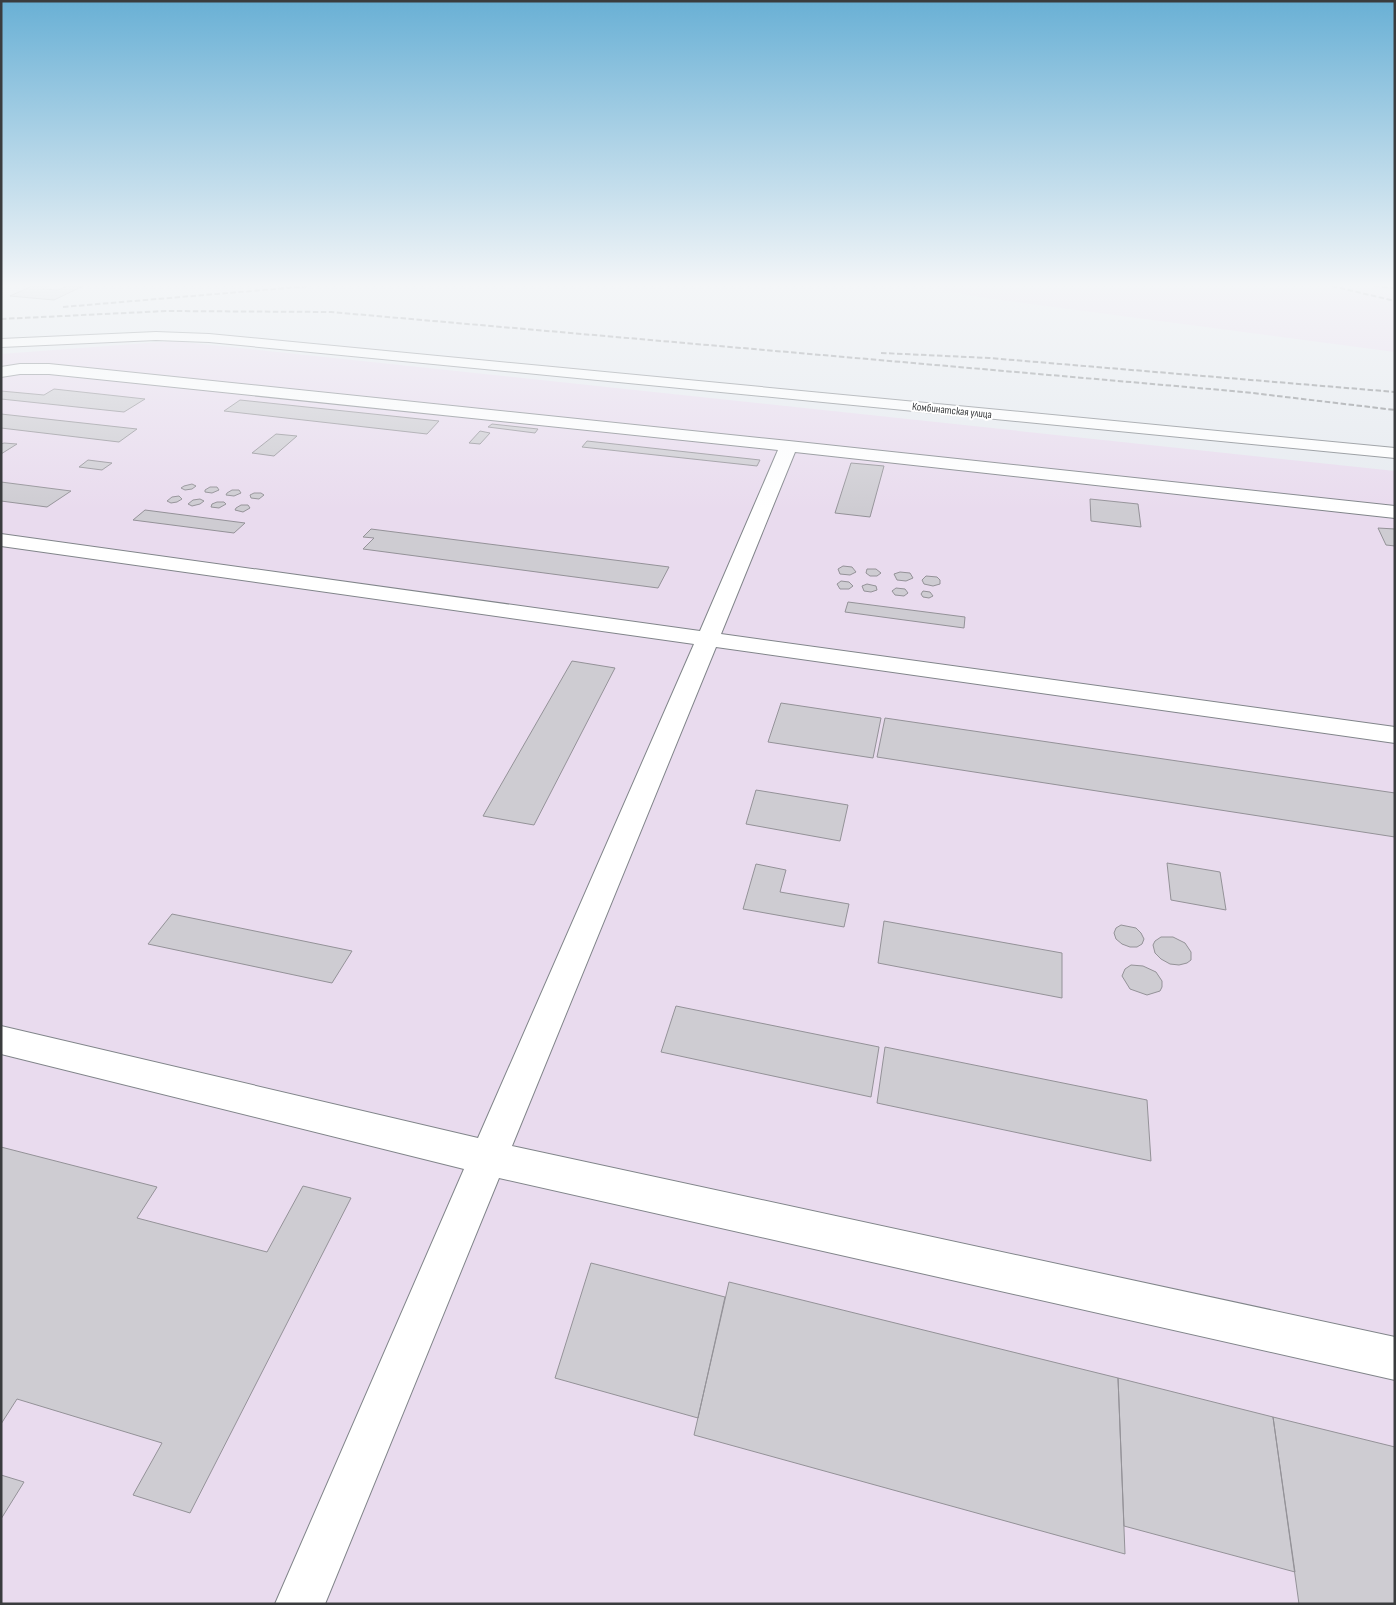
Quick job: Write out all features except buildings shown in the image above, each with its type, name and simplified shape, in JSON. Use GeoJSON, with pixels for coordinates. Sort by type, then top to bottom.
{"type":"FeatureCollection","features":[{"type":"Feature","properties":{"kind":"street","name":"Комбинатская улица"},"geometry":{"type":"LineString","coordinates":[[447,361],[1395,453]]}},
{"type":"Feature","properties":{"kind":"street"},"geometry":{"type":"LineString","coordinates":[[1,372],[20,369],[49,369],[789,446],[1395,512]]}},
{"type":"Feature","properties":{"kind":"street"},"geometry":{"type":"LineString","coordinates":[[300,1604],[789,446]]}},
{"type":"Feature","properties":{"kind":"street"},"geometry":{"type":"LineString","coordinates":[[1,540],[1395,735]]}},
{"type":"Feature","properties":{"kind":"street"},"geometry":{"type":"LineString","coordinates":[[1,1040],[489,1158],[1395,1359]]}},
{"type":"Feature","properties":{"kind":"shaded area"},"geometry":{"type":"Polygon","coordinates":[[[1,361],[361,361],[1395,471],[1395,1604],[1,1604],[1,361]]]}},
{"type":"Feature","properties":{"kind":"railway"},"geometry":{"type":"LineString","coordinates":[[889,361],[1244,392],[1395,410]]}},
{"type":"Feature","properties":{"kind":"railway"},"geometry":{"type":"LineString","coordinates":[[1024,361],[1395,392]]}}]}
